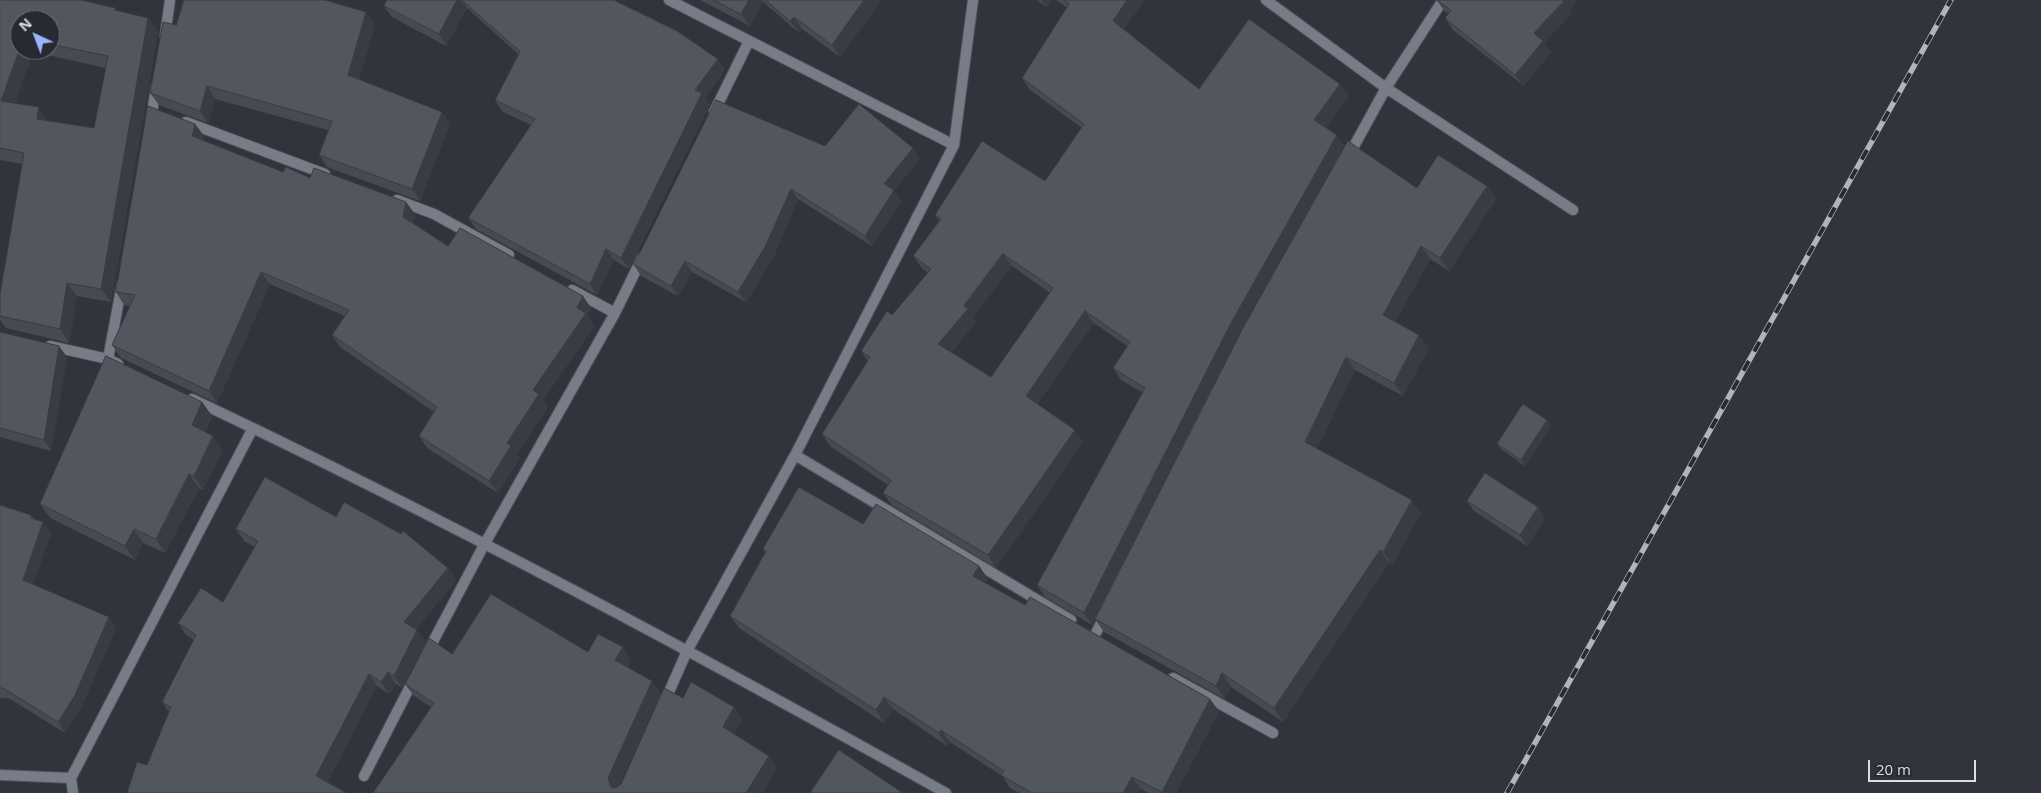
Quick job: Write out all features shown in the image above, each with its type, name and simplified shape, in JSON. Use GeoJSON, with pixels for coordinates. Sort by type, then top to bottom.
{"type":"FeatureCollection","features":[{"type":"Feature","properties":{"kind":"street"},"geometry":{"type":"LineString","coordinates":[[163,46],[170,0]]}},
{"type":"Feature","properties":{"kind":"street"},"geometry":{"type":"LineString","coordinates":[[669,0],[954,145]]}},
{"type":"Feature","properties":{"kind":"street"},"geometry":{"type":"LineString","coordinates":[[659,713],[687,651],[795,455],[954,145],[973,0]]}},
{"type":"Feature","properties":{"kind":"street"},"geometry":{"type":"LineString","coordinates":[[1266,0],[1386,88],[1573,210]]}},
{"type":"Feature","properties":{"kind":"street"},"geometry":{"type":"LineString","coordinates":[[1343,166],[1386,88],[1444,0]]}},
{"type":"Feature","properties":{"kind":"street"},"geometry":{"type":"LineString","coordinates":[[710,120],[749,41]]}},
{"type":"Feature","properties":{"kind":"street"},"geometry":{"type":"LineString","coordinates":[[149,129],[157,112],[158,73]]}},
{"type":"Feature","properties":{"kind":"street"},"geometry":{"type":"LineString","coordinates":[[180,120],[334,177]]}},
{"type":"Feature","properties":{"kind":"street"},"geometry":{"type":"LineString","coordinates":[[389,197],[434,214],[520,261]]}},
{"type":"Feature","properties":{"kind":"street"},"geometry":{"type":"LineString","coordinates":[[364,776],[484,545],[615,313],[645,252]]}},
{"type":"Feature","properties":{"kind":"street"},"geometry":{"type":"LineString","coordinates":[[108,359],[124,273]]}},
{"type":"Feature","properties":{"kind":"street"},"geometry":{"type":"LineString","coordinates":[[563,285],[615,313]]}},
{"type":"Feature","properties":{"kind":"street"},"geometry":{"type":"LineString","coordinates":[[36,342],[108,359],[126,368]]}},
{"type":"Feature","properties":{"kind":"street"},"geometry":{"type":"LineString","coordinates":[[180,393],[484,545],[687,651],[784,702],[946,793]]}},
{"type":"Feature","properties":{"kind":"street"},"geometry":{"type":"LineString","coordinates":[[73,793],[71,778],[253,428]]}},
{"type":"Feature","properties":{"kind":"street"},"geometry":{"type":"LineString","coordinates":[[795,455],[1091,632],[1113,600]]}},
{"type":"Feature","properties":{"kind":"street"},"geometry":{"type":"LineString","coordinates":[[1163,672],[1273,733]]}},
{"type":"Feature","properties":{"kind":"street"},"geometry":{"type":"LineString","coordinates":[[0,775],[71,778]]}},
{"type":"Feature","properties":{"kind":"building"},"geometry":{"type":"Polygon","coordinates":[[[0,0],[81,0],[148,18],[101,289],[67,283],[60,329],[0,316],[0,294],[24,153],[0,148],[0,0]],[[10,10],[10,60],[16,60],[1,101],[39,107],[37,119],[94,128],[108,56],[60,46],[60,10],[10,10]]]}},
{"type":"Feature","properties":{"kind":"building"},"geometry":{"type":"Polygon","coordinates":[[[184,0],[325,0],[366,12],[348,75],[442,112],[412,189],[319,155],[332,121],[207,86],[200,111],[150,93],[163,22],[176,25],[184,0]]]}},
{"type":"Feature","properties":{"kind":"building"},"geometry":{"type":"Polygon","coordinates":[[[387,0],[457,0],[439,34],[384,6],[387,0]]]}},
{"type":"Feature","properties":{"kind":"building"},"geometry":{"type":"Polygon","coordinates":[[[462,0],[614,0],[677,31],[718,59],[695,90],[702,93],[621,258],[606,249],[590,284],[468,218],[535,119],[495,100],[520,52],[462,0]]]}},
{"type":"Feature","properties":{"kind":"building"},"geometry":{"type":"Polygon","coordinates":[[[714,0],[749,0],[741,14],[714,0]]]}},
{"type":"Feature","properties":{"kind":"building"},"geometry":{"type":"Polygon","coordinates":[[[766,0],[864,0],[832,45],[794,17],[790,21],[766,0]]]}},
{"type":"Feature","properties":{"kind":"building"},"geometry":{"type":"Polygon","coordinates":[[[1065,0],[1127,0],[1113,21],[1199,89],[1249,19],[1340,84],[1314,120],[1337,135],[1231,323],[1084,613],[1037,585],[1145,388],[1113,368],[1130,342],[1085,311],[1026,396],[1075,430],[988,555],[883,493],[891,480],[822,434],[870,357],[861,351],[887,311],[892,315],[931,269],[913,256],[941,219],[935,215],[982,141],[1045,181],[1084,124],[1022,78],[1069,4],[1065,0]],[[1003,254],[964,306],[968,309],[938,344],[991,377],[1053,288],[1003,254]]]}},
{"type":"Feature","properties":{"kind":"building"},"geometry":{"type":"Polygon","coordinates":[[[1437,0],[1564,1],[1534,33],[1543,41],[1515,75],[1445,18],[1451,11],[1437,0]]]}},
{"type":"Feature","properties":{"kind":"building"},"geometry":{"type":"Polygon","coordinates":[[[716,100],[825,146],[859,104],[913,148],[884,184],[894,190],[865,236],[791,189],[766,245],[738,292],[685,261],[671,286],[634,265],[716,100]]]}},
{"type":"Feature","properties":{"kind":"building"},"geometry":{"type":"Polygon","coordinates":[[[148,106],[195,124],[192,136],[283,172],[286,167],[310,178],[314,168],[406,202],[403,217],[448,246],[460,228],[583,296],[577,308],[586,313],[533,390],[539,394],[507,443],[511,446],[489,481],[419,436],[437,407],[332,335],[349,310],[261,272],[209,391],[112,345],[135,295],[116,292],[148,106]]]}},
{"type":"Feature","properties":{"kind":"building"},"geometry":{"type":"Polygon","coordinates":[[[1348,141],[1417,188],[1438,155],[1487,186],[1440,258],[1421,246],[1383,315],[1419,335],[1394,383],[1346,357],[1305,442],[1412,500],[1383,552],[1380,550],[1274,708],[1222,673],[1216,686],[1095,619],[1243,328],[1348,141]]]}},
{"type":"Feature","properties":{"kind":"building"},"geometry":{"type":"Polygon","coordinates":[[[0,332],[59,346],[44,440],[0,428],[0,332]]]}},
{"type":"Feature","properties":{"kind":"building"},"geometry":{"type":"Polygon","coordinates":[[[106,356],[202,402],[192,425],[213,436],[194,476],[189,474],[156,539],[134,529],[125,546],[40,504],[106,356]]]}},
{"type":"Feature","properties":{"kind":"building"},"geometry":{"type":"Polygon","coordinates":[[[1523,404],[1547,420],[1521,460],[1497,444],[1523,404]]]}},
{"type":"Feature","properties":{"kind":"building"},"geometry":{"type":"Polygon","coordinates":[[[1485,473],[1538,507],[1520,535],[1467,501],[1485,473]]]}},
{"type":"Feature","properties":{"kind":"building"},"geometry":{"type":"Polygon","coordinates":[[[265,477],[336,517],[344,502],[401,534],[403,531],[448,568],[404,622],[417,630],[394,676],[388,672],[381,682],[369,674],[316,776],[347,793],[127,793],[137,762],[147,765],[171,707],[162,702],[196,635],[178,623],[201,588],[223,602],[258,541],[236,529],[265,477]]]}},
{"type":"Feature","properties":{"kind":"building"},"geometry":{"type":"Polygon","coordinates":[[[799,487],[863,524],[876,504],[979,566],[973,576],[1025,605],[1030,597],[1210,699],[1162,792],[1132,777],[1123,793],[1032,793],[1001,775],[1004,771],[941,730],[939,733],[884,697],[876,710],[730,616],[766,551],[763,549],[799,487]]]}},
{"type":"Feature","properties":{"kind":"building"},"geometry":{"type":"Polygon","coordinates":[[[0,505],[31,515],[31,518],[43,522],[23,580],[109,617],[75,695],[58,722],[3,688],[0,688],[0,505]]]}},
{"type":"Feature","properties":{"kind":"building"},"geometry":{"type":"Polygon","coordinates":[[[491,594],[588,652],[598,634],[623,647],[615,660],[652,681],[608,778],[611,787],[616,788],[621,784],[664,688],[683,698],[691,682],[734,707],[723,727],[769,756],[746,793],[373,793],[434,703],[405,684],[429,638],[452,654],[491,594]]]}},
{"type":"Feature","properties":{"kind":"building"},"geometry":{"type":"Polygon","coordinates":[[[839,750],[903,793],[810,793],[839,750]]]}},
{"type":"Feature","properties":{"kind":"railway"},"geometry":{"type":"LineString","coordinates":[[1507,793],[1951,0]]}}]}
